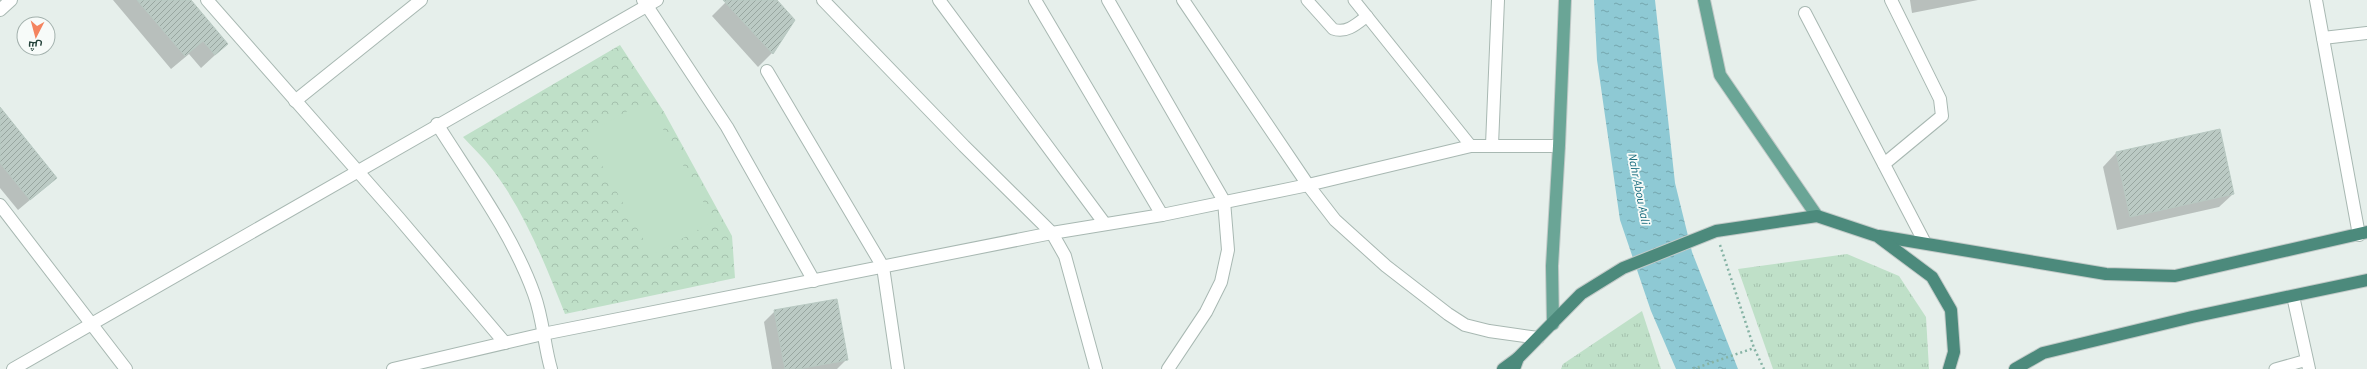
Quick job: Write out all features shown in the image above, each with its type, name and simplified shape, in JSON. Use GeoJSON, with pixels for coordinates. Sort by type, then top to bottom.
{"type":"FeatureCollection","features":[{"type":"Feature","properties":{"kind":"highway"},"geometry":{"type":"LineString","coordinates":[[1503,369],[1516,364],[1538,338],[1581,294],[1622,268],[1716,232],[1817,216],[1877,236],[2106,274],[2175,276],[2363,233]]}},
{"type":"Feature","properties":{"kind":"highway"},"geometry":{"type":"LineString","coordinates":[[1877,236],[1932,277],[1951,310],[1954,352],[1949,369]]}},
{"type":"Feature","properties":{"kind":"highway"},"geometry":{"type":"LineString","coordinates":[[2015,369],[2043,353],[2192,316],[2367,280]]}},
{"type":"Feature","properties":{"kind":"main road"},"geometry":{"type":"LineString","coordinates":[[1553,324],[1552,266],[1565,0]]}},
{"type":"Feature","properties":{"kind":"main road"},"geometry":{"type":"LineString","coordinates":[[1704,0],[1720,75],[1817,216]]}},
{"type":"Feature","properties":{"kind":"street"},"geometry":{"type":"LineString","coordinates":[[0,10],[11,0]]}},
{"type":"Feature","properties":{"kind":"street"},"geometry":{"type":"LineString","coordinates":[[207,0],[505,343]]}},
{"type":"Feature","properties":{"kind":"street"},"geometry":{"type":"LineString","coordinates":[[295,101],[421,0]]}},
{"type":"Feature","properties":{"kind":"street"},"geometry":{"type":"LineString","coordinates":[[823,0],[964,146],[1052,233],[1065,256],[1096,369]]}},
{"type":"Feature","properties":{"kind":"street"},"geometry":{"type":"LineString","coordinates":[[939,0],[1105,224]]}},
{"type":"Feature","properties":{"kind":"street"},"geometry":{"type":"LineString","coordinates":[[1035,0],[1162,215]]}},
{"type":"Feature","properties":{"kind":"street"},"geometry":{"type":"LineString","coordinates":[[1108,0],[1224,201],[1228,250],[1221,282],[1206,312],[1168,369]]}},
{"type":"Feature","properties":{"kind":"street"},"geometry":{"type":"LineString","coordinates":[[1183,0],[1308,185],[1340,225],[1386,266],[1448,314],[1466,325],[1489,331],[1538,338]]}},
{"type":"Feature","properties":{"kind":"street"},"geometry":{"type":"LineString","coordinates":[[1492,145],[1498,0]]}},
{"type":"Feature","properties":{"kind":"street"},"geometry":{"type":"LineString","coordinates":[[1884,164],[1942,116],[1940,99],[1891,0]]}},
{"type":"Feature","properties":{"kind":"street"},"geometry":{"type":"LineString","coordinates":[[2316,0],[2363,233]]}},
{"type":"Feature","properties":{"kind":"street"},"geometry":{"type":"LineString","coordinates":[[13,369],[93,325],[649,2],[727,127],[814,281]]}},
{"type":"Feature","properties":{"kind":"street"},"geometry":{"type":"LineString","coordinates":[[1805,13],[1925,244]]}},
{"type":"Feature","properties":{"kind":"street"},"geometry":{"type":"LineString","coordinates":[[2323,38],[2367,33]]}},
{"type":"Feature","properties":{"kind":"street"},"geometry":{"type":"LineString","coordinates":[[767,71],[884,267],[898,369]]}},
{"type":"Feature","properties":{"kind":"street"},"geometry":{"type":"LineString","coordinates":[[437,124],[520,262],[535,295],[551,369]]}},
{"type":"Feature","properties":{"kind":"street"},"geometry":{"type":"LineString","coordinates":[[393,369],[544,334],[1052,233],[1162,215],[1224,201],[1308,185],[1471,146],[1559,146]]}},
{"type":"Feature","properties":{"kind":"street"},"geometry":{"type":"LineString","coordinates":[[0,205],[126,369]]}},
{"type":"Feature","properties":{"kind":"street"},"geometry":{"type":"LineString","coordinates":[[2293,296],[2308,364]]}},
{"type":"Feature","properties":{"kind":"lane"},"geometry":{"type":"LineString","coordinates":[[1308,0],[1333,29],[1338,31],[1348,30],[1367,16]]}},
{"type":"Feature","properties":{"kind":"lane"},"geometry":{"type":"LineString","coordinates":[[1354,0],[1471,146]]}},
{"type":"Feature","properties":{"kind":"lane"},"geometry":{"type":"LineString","coordinates":[[2275,369],[2308,364]]}},
{"type":"Feature","properties":{"kind":"path"},"geometry":{"type":"LineString","coordinates":[[1716,232],[1754,348],[1764,369]]}},
{"type":"Feature","properties":{"kind":"path"},"geometry":{"type":"LineString","coordinates":[[1693,369],[1754,348]]}},
{"type":"Feature","properties":{"kind":"green space"},"geometry":{"type":"Polygon","coordinates":[[[620,45],[664,112],[732,236],[735,278],[565,314],[542,258],[514,202],[504,185],[489,165],[463,137],[620,45]]]}},
{"type":"Feature","properties":{"kind":"green space"},"geometry":{"type":"Polygon","coordinates":[[[647,100],[714,221],[652,255],[585,135],[647,100]]]}},
{"type":"Feature","properties":{"kind":"green space"},"geometry":{"type":"Polygon","coordinates":[[[1847,254],[1899,276],[1926,317],[1929,369],[1773,369],[1738,269],[1847,254]]]}},
{"type":"Feature","properties":{"kind":"green space"},"geometry":{"type":"Polygon","coordinates":[[[1642,311],[1661,369],[1561,369],[1563,364],[1642,311]]]}},
{"type":"Feature","properties":{"kind":"water","name":"Nahr Abou Aali"},"geometry":{"type":"Polygon","coordinates":[[[1594,0],[1655,0],[1675,183],[1692,252],[1738,369],[1676,369],[1651,311],[1620,220],[1597,60],[1594,0]]]}},
{"type":"Feature","properties":{"kind":"building"},"geometry":{"type":"Polygon","coordinates":[[[137,0],[191,0],[228,44],[215,55],[203,41],[185,56],[137,0]]]}},
{"type":"Feature","properties":{"kind":"building"},"geometry":{"type":"Polygon","coordinates":[[[723,0],[777,0],[795,20],[773,54],[723,0]]]}},
{"type":"Feature","properties":{"kind":"building"},"geometry":{"type":"Polygon","coordinates":[[[0,107],[57,178],[30,200],[0,163],[0,107]]]}},
{"type":"Feature","properties":{"kind":"building"},"geometry":{"type":"Polygon","coordinates":[[[2220,129],[2234,194],[2130,217],[2116,152],[2220,129]]]}},
{"type":"Feature","properties":{"kind":"building"},"geometry":{"type":"Polygon","coordinates":[[[837,299],[848,360],[798,369],[785,369],[774,310],[837,299]]]}}]}
